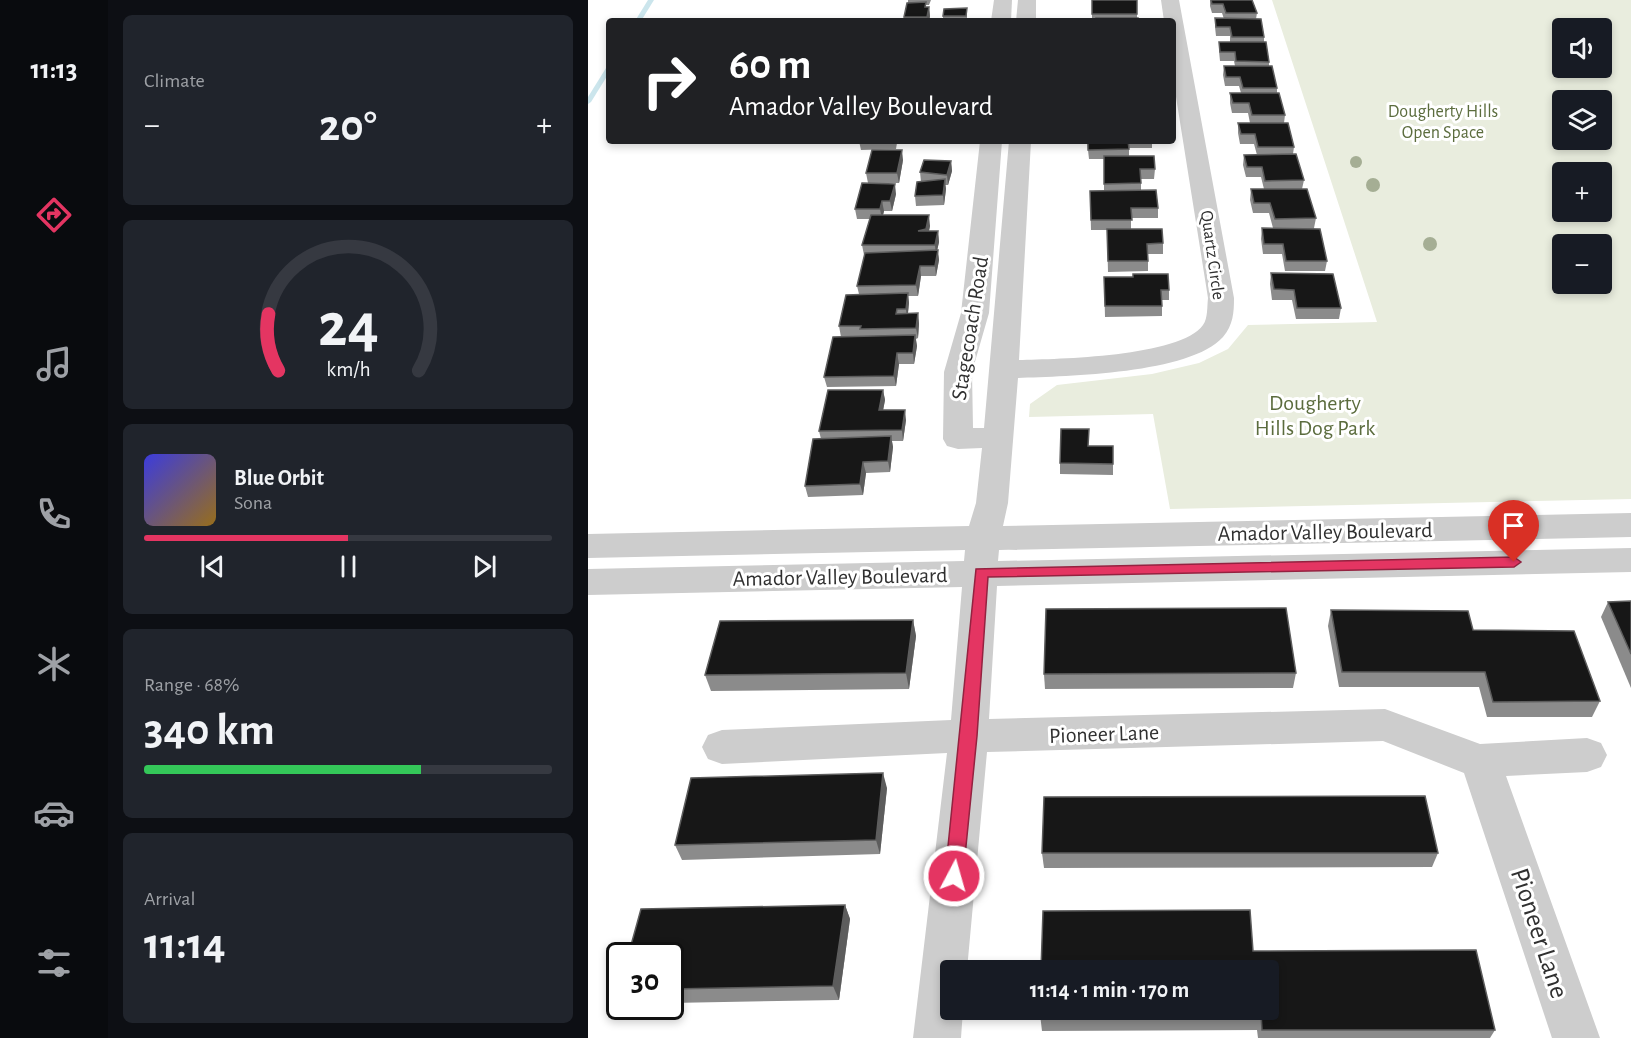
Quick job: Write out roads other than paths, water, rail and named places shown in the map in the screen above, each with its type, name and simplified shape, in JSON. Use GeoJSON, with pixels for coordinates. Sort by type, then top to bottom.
{"type":"FeatureCollection","features":[{"type":"Feature","properties":{"kind":"street"},"geometry":{"type":"LineString","coordinates":[[1000,18],[1003,0]]}},
{"type":"Feature","properties":{"kind":"street"},"geometry":{"type":"LineString","coordinates":[[1026,18],[1027,0]]}},
{"type":"Feature","properties":{"kind":"street","name":"Quartz Circle"},"geometry":{"type":"LineString","coordinates":[[1170,0],[1173,18]]}},
{"type":"Feature","properties":{"kind":"street","name":"Quartz Circle"},"geometry":{"type":"LineString","coordinates":[[1004,370],[1107,364],[1175,351],[1200,341],[1212,332],[1219,322],[1221,298],[1176,35]]}},
{"type":"Feature","properties":{"kind":"street","name":"Stagecoach Road"},"geometry":{"type":"LineString","coordinates":[[991,144],[975,313],[958,372],[957,416],[958,439],[998,437]]}},
{"type":"Feature","properties":{"kind":"street","name":"Stagecoach Road"},"geometry":{"type":"LineString","coordinates":[[937,1038],[969,736],[982,555],[992,503],[1020,144]]}},
{"type":"Feature","properties":{"kind":"street"},"geometry":{"type":"LineString","coordinates":[[989,173],[1018,172]]}},
{"type":"Feature","properties":{"kind":"street","name":"Amador Valley Boulevard"},"geometry":{"type":"LineString","coordinates":[[588,582],[779,577],[982,555],[1630,520]]}},
{"type":"Feature","properties":{"kind":"street","name":"Amador Valley Boulevard"},"geometry":{"type":"LineString","coordinates":[[588,546],[787,542],[982,555],[1631,560]]}},
{"type":"Feature","properties":{"kind":"street","name":"Pioneer Lane"},"geometry":{"type":"LineString","coordinates":[[722,747],[969,736],[1385,725],[1479,761],[1587,755]]}},
{"type":"Feature","properties":{"kind":"street","name":"Pioneer Lane"},"geometry":{"type":"LineString","coordinates":[[1479,761],[1493,792],[1576,1038]]}},
{"type":"Feature","properties":{"kind":"waterway"},"geometry":{"type":"LineString","coordinates":[[640,18],[651,0]]}},
{"type":"Feature","properties":{"kind":"waterway"},"geometry":{"type":"LineString","coordinates":[[588,102],[606,73]]}},
{"type":"Feature","properties":{"kind":"park label","name":"Dougherty Hills Open Space"},"geometry":{"type":"Point","coordinates":[1443,121]}},
{"type":"Feature","properties":{"kind":"park label","name":"Dougherty Hills Dog Park"},"geometry":{"type":"Point","coordinates":[1315,414]}}]}
